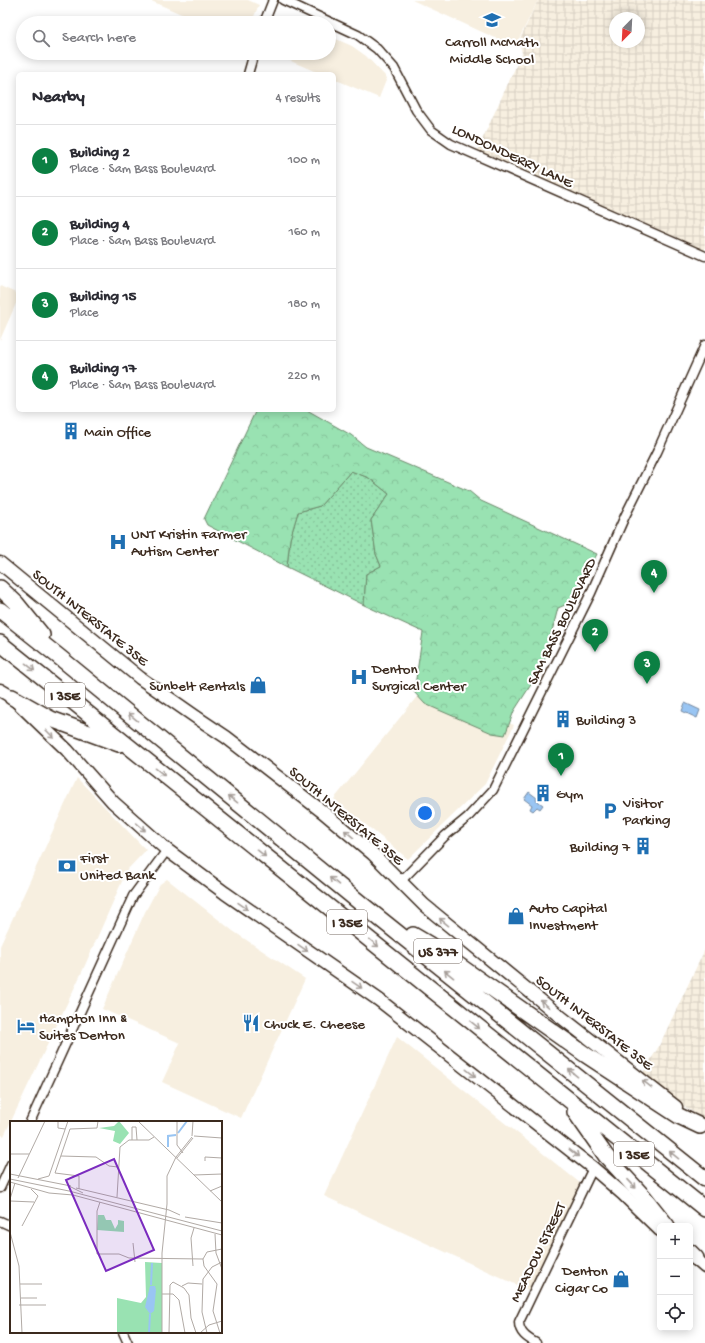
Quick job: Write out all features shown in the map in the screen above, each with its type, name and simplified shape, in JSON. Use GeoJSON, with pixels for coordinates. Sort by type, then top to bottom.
{"type":"FeatureCollection","features":[{"type":"Feature","properties":{"kind":"highway"},"geometry":{"type":"LineString","coordinates":[[0,588],[16,603],[58,656]]}},
{"type":"Feature","properties":{"kind":"highway","name":"I 35E"},"geometry":{"type":"LineString","coordinates":[[0,610],[364,906],[705,1178]]}},
{"type":"Feature","properties":{"kind":"highway","name":"I 35E"},"geometry":{"type":"LineString","coordinates":[[0,642],[705,1210]]}},
{"type":"Feature","properties":{"kind":"highway"},"geometry":{"type":"LineString","coordinates":[[6,693],[51,719],[80,731],[129,747]]}},
{"type":"Feature","properties":{"kind":"highway","name":"US 377"},"geometry":{"type":"LineString","coordinates":[[364,906],[430,945],[586,1055],[650,1098],[679,1116],[702,1127]]}},
{"type":"Feature","properties":{"kind":"highway"},"geometry":{"type":"LineString","coordinates":[[564,1097],[606,1156],[664,1223]]}},
{"type":"Feature","properties":{"kind":"main road","name":"SOUTH INTERSTATE 35E"},"geometry":{"type":"LineString","coordinates":[[0,563],[140,678],[226,737],[323,812],[373,854],[424,905],[556,1013],[702,1127]]}},
{"type":"Feature","properties":{"kind":"main road"},"geometry":{"type":"LineString","coordinates":[[6,693],[67,750],[113,802],[167,850],[224,893],[379,1000],[593,1168],[623,1194],[657,1227]]}},
{"type":"Feature","properties":{"kind":"street"},"geometry":{"type":"LineString","coordinates":[[267,16],[273,0]]}},
{"type":"Feature","properties":{"kind":"street","name":"LONDONDERRY LANE"},"geometry":{"type":"LineString","coordinates":[[283,0],[317,16]]}},
{"type":"Feature","properties":{"kind":"street","name":"LONDONDERRY LANE"},"geometry":{"type":"LineString","coordinates":[[336,25],[358,35],[377,49],[394,68],[416,110],[431,130],[451,144],[705,256]]}},
{"type":"Feature","properties":{"kind":"street"},"geometry":{"type":"LineString","coordinates":[[249,72],[252,60]]}},
{"type":"Feature","properties":{"kind":"street","name":"SAM BASS BOULEVARD"},"geometry":{"type":"LineString","coordinates":[[401,881],[445,836],[468,817],[493,790],[591,593],[625,516],[657,452],[705,345]]}},
{"type":"Feature","properties":{"kind":"street"},"geometry":{"type":"LineString","coordinates":[[30,1121],[133,896],[167,850]]}},
{"type":"Feature","properties":{"kind":"street"},"geometry":{"type":"LineString","coordinates":[[0,1188],[10,1166]]}},
{"type":"Feature","properties":{"kind":"street","name":"MEADOW STREET"},"geometry":{"type":"LineString","coordinates":[[536,1343],[526,1337],[519,1328],[519,1322],[593,1168]]}},
{"type":"Feature","properties":{"kind":"street"},"geometry":{"type":"LineString","coordinates":[[0,1221],[10,1226]]}},
{"type":"Feature","properties":{"kind":"street"},"geometry":{"type":"LineString","coordinates":[[123,1333],[128,1343]]}},
{"type":"Feature","properties":{"kind":"shaded area"},"geometry":{"type":"Polygon","coordinates":[[[149,0],[248,0],[259,5],[254,16],[186,16],[149,0]]]}},
{"type":"Feature","properties":{"kind":"shaded area","name":"Carroll McMath Middle School"},"geometry":{"type":"Polygon","coordinates":[[[412,0],[538,0],[515,47],[412,0]]]}},
{"type":"Feature","properties":{"kind":"shaded area"},"geometry":{"type":"Polygon","coordinates":[[[538,0],[705,0],[705,256],[475,155],[522,53],[519,41],[538,0]]]}},
{"type":"Feature","properties":{"kind":"shaded area"},"geometry":{"type":"Polygon","coordinates":[[[336,39],[352,46],[366,56],[387,78],[379,98],[336,80],[336,72],[316,72],[288,60],[336,60],[336,39]]]}},
{"type":"Feature","properties":{"kind":"shaded area"},"geometry":{"type":"Polygon","coordinates":[[[0,286],[16,293],[16,304],[0,340],[0,286]]]}},
{"type":"Feature","properties":{"kind":"shaded area"},"geometry":{"type":"Polygon","coordinates":[[[424,688],[514,725],[485,784],[408,859],[334,799],[424,688]]]}},
{"type":"Feature","properties":{"kind":"shaded area"},"geometry":{"type":"Polygon","coordinates":[[[77,778],[146,850],[127,870],[82,972],[4,1136],[0,1134],[0,946],[77,778]]]}},
{"type":"Feature","properties":{"kind":"shaded area"},"geometry":{"type":"Polygon","coordinates":[[[167,879],[233,931],[305,979],[241,1118],[162,1082],[180,1043],[102,1009],[145,912],[160,884],[167,879]]]}},
{"type":"Feature","properties":{"kind":"shaded area"},"geometry":{"type":"Polygon","coordinates":[[[705,949],[705,1120],[640,1078],[659,1046],[705,949]]]}},
{"type":"Feature","properties":{"kind":"shaded area"},"geometry":{"type":"Polygon","coordinates":[[[397,1037],[580,1183],[530,1291],[324,1196],[397,1037]]]}},
{"type":"Feature","properties":{"kind":"green space"},"geometry":{"type":"Polygon","coordinates":[[[255,412],[311,412],[351,435],[366,447],[469,491],[481,501],[597,554],[572,602],[558,608],[543,666],[514,711],[505,735],[492,733],[425,704],[414,692],[423,632],[364,605],[366,574],[381,566],[376,554],[371,520],[389,494],[369,478],[351,471],[320,506],[298,512],[290,539],[287,567],[207,525],[204,519],[255,412]]]}},
{"type":"Feature","properties":{"kind":"green space"},"geometry":{"type":"Polygon","coordinates":[[[351,471],[369,478],[389,494],[371,520],[376,554],[381,566],[366,574],[364,605],[287,567],[290,539],[298,512],[320,506],[351,471]]]}},
{"type":"Feature","properties":{"kind":"water"},"geometry":{"type":"Polygon","coordinates":[[[685,703],[700,710],[697,718],[682,711],[685,703]]]}},
{"type":"Feature","properties":{"kind":"water"},"geometry":{"type":"Polygon","coordinates":[[[529,792],[543,805],[540,809],[537,807],[533,811],[530,809],[532,805],[524,799],[529,792]]]}},
{"type":"Feature","properties":{"kind":"place","name":"Carroll McMath Middle School"},"geometry":{"type":"Point","coordinates":[492,20]}},
{"type":"Feature","properties":{"kind":"place","name":"Main Office"},"geometry":{"type":"Point","coordinates":[71,431]}},
{"type":"Feature","properties":{"kind":"place","name":"UNT Kristin Farmer Autism Center"},"geometry":{"type":"Point","coordinates":[118,542]}},
{"type":"Feature","properties":{"kind":"place","name":"Building 17"},"geometry":{"type":"Point","coordinates":[654,593]}},
{"type":"Feature","properties":{"kind":"place","name":"Building 4"},"geometry":{"type":"Point","coordinates":[595,652]}},
{"type":"Feature","properties":{"kind":"place","name":"Denton Surgical Center"},"geometry":{"type":"Point","coordinates":[359,677]}},
{"type":"Feature","properties":{"kind":"place","name":"Building 15"},"geometry":{"type":"Point","coordinates":[647,684]}},
{"type":"Feature","properties":{"kind":"place","name":"Sunbelt Rentals"},"geometry":{"type":"Point","coordinates":[258,685]}},
{"type":"Feature","properties":{"kind":"place","name":"Building 3"},"geometry":{"type":"Point","coordinates":[563,719]}},
{"type":"Feature","properties":{"kind":"place","name":"Building 2"},"geometry":{"type":"Point","coordinates":[561,776]}},
{"type":"Feature","properties":{"kind":"place","name":"Gym"},"geometry":{"type":"Point","coordinates":[543,793]}},
{"type":"Feature","properties":{"kind":"place","name":"Visitor Parking"},"geometry":{"type":"Point","coordinates":[610,811]}},
{"type":"Feature","properties":{"kind":"place","name":"Building 7"},"geometry":{"type":"Point","coordinates":[643,846]}},
{"type":"Feature","properties":{"kind":"place","name":"First United Bank"},"geometry":{"type":"Point","coordinates":[67,866]}},
{"type":"Feature","properties":{"kind":"place","name":"Auto Capital Investment"},"geometry":{"type":"Point","coordinates":[516,916]}},
{"type":"Feature","properties":{"kind":"place","name":"Chuck E. Cheese"},"geometry":{"type":"Point","coordinates":[251,1023]}},
{"type":"Feature","properties":{"kind":"place","name":"Hampton Inn & Suites Denton"},"geometry":{"type":"Point","coordinates":[26,1026]}},
{"type":"Feature","properties":{"kind":"place","name":"Denton Cigar Co"},"geometry":{"type":"Point","coordinates":[621,1279]}}]}
